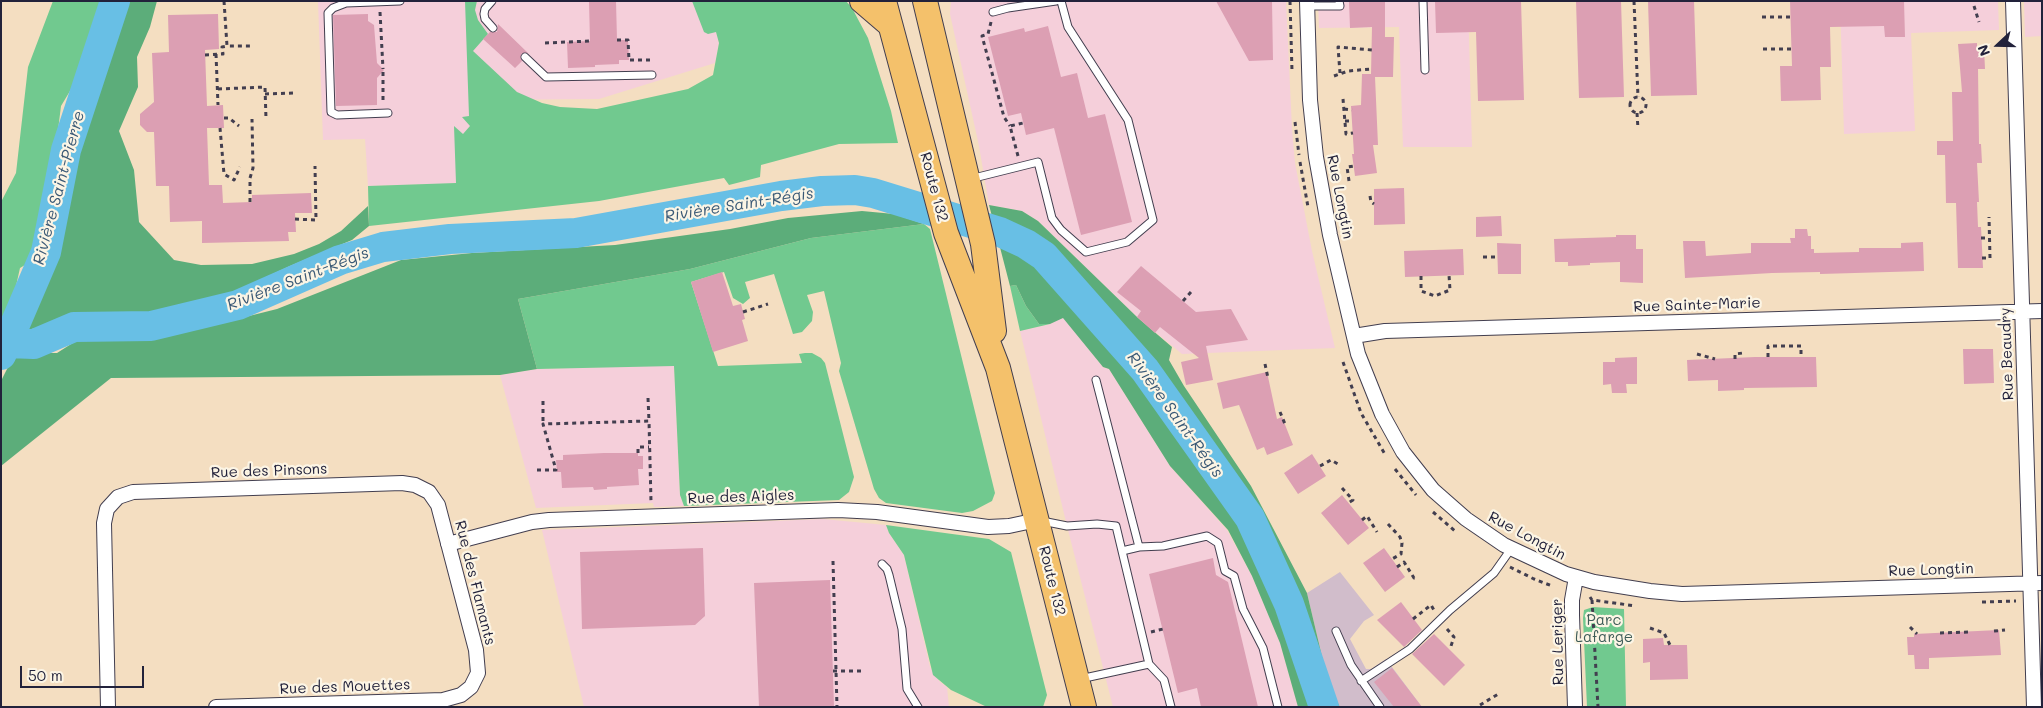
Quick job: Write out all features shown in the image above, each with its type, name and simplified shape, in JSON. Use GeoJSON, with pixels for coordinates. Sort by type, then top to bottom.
{"type":"FeatureCollection","features":[{"type":"Feature","properties":{"kind":"highway"},"geometry":{"type":"LineString","coordinates":[[862,1],[890,25]]}},
{"type":"Feature","properties":{"kind":"highway","name":"Route 132"},"geometry":{"type":"LineString","coordinates":[[884,1],[946,232],[998,368],[1084,707]]}},
{"type":"Feature","properties":{"kind":"highway","name":"Route 132"},"geometry":{"type":"LineString","coordinates":[[925,1],[983,244],[998,368]]}},
{"type":"Feature","properties":{"kind":"street","name":"Rue Beaudry"},"geometry":{"type":"LineString","coordinates":[[2013,1],[2022,312],[2036,583],[2034,707]]}},
{"type":"Feature","properties":{"kind":"street","name":"Rue Longtin"},"geometry":{"type":"LineString","coordinates":[[1307,4],[1309,85],[1313,141],[1325,212],[1361,363],[1382,414],[1412,465],[1437,494],[1466,519],[1511,549],[1576,577],[1628,588],[1682,594],[2036,583]]}},
{"type":"Feature","properties":{"kind":"street","name":"Rue Sainte-Marie"},"geometry":{"type":"LineString","coordinates":[[1354,336],[1385,331],[2042,311]]}},
{"type":"Feature","properties":{"kind":"street","name":"Rue des Pinsons"},"geometry":{"type":"LineString","coordinates":[[108,707],[104,523],[107,509],[114,500],[127,493],[143,492],[402,484],[415,485],[426,490]]}},
{"type":"Feature","properties":{"kind":"street","name":"Rue des Flamants"},"geometry":{"type":"LineString","coordinates":[[426,490],[438,506],[478,660],[476,678],[471,687]]}},
{"type":"Feature","properties":{"kind":"street","name":"Rue des Aigles"},"geometry":{"type":"LineString","coordinates":[[448,544],[532,522],[550,520],[838,510],[877,512],[988,527],[1009,526],[1037,520]]}},
{"type":"Feature","properties":{"kind":"street","name":"Rue Leriger"},"geometry":{"type":"LineString","coordinates":[[1575,707],[1572,600],[1576,577]]}},
{"type":"Feature","properties":{"kind":"street","name":"Rue des Mouettes"},"geometry":{"type":"LineString","coordinates":[[216,707],[443,700],[460,695],[471,687]]}},
{"type":"Feature","properties":{"kind":"lane"},"geometry":{"type":"LineString","coordinates":[[388,113],[337,115],[331,112],[328,14],[333,8],[346,3],[400,1]]}},
{"type":"Feature","properties":{"kind":"lane"},"geometry":{"type":"LineString","coordinates":[[492,1],[485,9],[484,14],[485,20],[493,28]]}},
{"type":"Feature","properties":{"kind":"lane"},"geometry":{"type":"LineString","coordinates":[[993,12],[1056,1]]}},
{"type":"Feature","properties":{"kind":"lane"},"geometry":{"type":"LineString","coordinates":[[967,180],[1038,162],[1052,218],[1061,230],[1086,252],[1127,242],[1153,220],[1128,120],[1068,26],[1061,1]]}},
{"type":"Feature","properties":{"kind":"lane"},"geometry":{"type":"LineString","coordinates":[[1307,4],[1340,6],[1339,1]]}},
{"type":"Feature","properties":{"kind":"lane"},"geometry":{"type":"LineString","coordinates":[[1423,1],[1425,70]]}},
{"type":"Feature","properties":{"kind":"lane"},"geometry":{"type":"LineString","coordinates":[[525,58],[546,77],[652,76]]}},
{"type":"Feature","properties":{"kind":"lane"},"geometry":{"type":"LineString","coordinates":[[1096,380],[1139,547]]}},
{"type":"Feature","properties":{"kind":"lane"},"geometry":{"type":"LineString","coordinates":[[1037,520],[1067,526],[1097,524],[1116,526],[1149,664],[1164,680],[1171,707]]}},
{"type":"Feature","properties":{"kind":"lane"},"geometry":{"type":"LineString","coordinates":[[1122,551],[1139,547],[1163,546],[1207,536],[1218,543],[1225,571],[1234,576],[1243,609],[1263,648],[1278,707]]}},
{"type":"Feature","properties":{"kind":"lane"},"geometry":{"type":"LineString","coordinates":[[1361,682],[1410,649],[1494,573],[1511,549]]}},
{"type":"Feature","properties":{"kind":"lane"},"geometry":{"type":"LineString","coordinates":[[882,564],[887,569],[889,575],[902,629],[907,689],[918,707]]}},
{"type":"Feature","properties":{"kind":"lane"},"geometry":{"type":"LineString","coordinates":[[1336,630],[1351,665],[1380,707]]}},
{"type":"Feature","properties":{"kind":"lane"},"geometry":{"type":"LineString","coordinates":[[1077,680],[1149,664]]}},
{"type":"Feature","properties":{"kind":"path"},"geometry":{"type":"LineString","coordinates":[[224,1],[226,46]]}},
{"type":"Feature","properties":{"kind":"path"},"geometry":{"type":"LineString","coordinates":[[1290,1],[1292,74]]}},
{"type":"Feature","properties":{"kind":"path"},"geometry":{"type":"LineString","coordinates":[[1634,1],[1638,96]]}},
{"type":"Feature","properties":{"kind":"path"},"geometry":{"type":"LineString","coordinates":[[1974,6],[1979,22]]}},
{"type":"Feature","properties":{"kind":"path"},"geometry":{"type":"LineString","coordinates":[[380,9],[383,103]]}},
{"type":"Feature","properties":{"kind":"path"},"geometry":{"type":"LineString","coordinates":[[1762,17],[1790,17]]}},
{"type":"Feature","properties":{"kind":"path"},"geometry":{"type":"LineString","coordinates":[[988,34],[982,36],[1004,117],[1010,126],[1021,166]]}},
{"type":"Feature","properties":{"kind":"path"},"geometry":{"type":"LineString","coordinates":[[617,40],[628,40],[629,60],[652,60]]}},
{"type":"Feature","properties":{"kind":"path"},"geometry":{"type":"LineString","coordinates":[[545,43],[590,41]]}},
{"type":"Feature","properties":{"kind":"path"},"geometry":{"type":"LineString","coordinates":[[205,54],[223,54],[222,47],[226,46],[250,46]]}},
{"type":"Feature","properties":{"kind":"path"},"geometry":{"type":"LineString","coordinates":[[1340,73],[1338,47],[1372,50]]}},
{"type":"Feature","properties":{"kind":"path"},"geometry":{"type":"LineString","coordinates":[[1763,49],[1791,49]]}},
{"type":"Feature","properties":{"kind":"path"},"geometry":{"type":"LineString","coordinates":[[216,54],[218,105]]}},
{"type":"Feature","properties":{"kind":"path"},"geometry":{"type":"LineString","coordinates":[[1334,76],[1360,68],[1371,69]]}},
{"type":"Feature","properties":{"kind":"path"},"geometry":{"type":"LineString","coordinates":[[218,88],[265,87],[266,119]]}},
{"type":"Feature","properties":{"kind":"path"},"geometry":{"type":"LineString","coordinates":[[265,94],[295,94]]}},
{"type":"Feature","properties":{"kind":"path"},"geometry":{"type":"LineString","coordinates":[[1638,96],[1643,98],[1646,105],[1644,110],[1637,113],[1632,111],[1630,106],[1633,98],[1638,96]]}},
{"type":"Feature","properties":{"kind":"path"},"geometry":{"type":"LineString","coordinates":[[1343,99],[1346,134],[1353,134]]}},
{"type":"Feature","properties":{"kind":"path"},"geometry":{"type":"LineString","coordinates":[[1344,109],[1352,110]]}},
{"type":"Feature","properties":{"kind":"path"},"geometry":{"type":"LineString","coordinates":[[1637,113],[1638,129]]}},
{"type":"Feature","properties":{"kind":"path"},"geometry":{"type":"LineString","coordinates":[[224,118],[229,118],[239,126]]}},
{"type":"Feature","properties":{"kind":"path"},"geometry":{"type":"LineString","coordinates":[[250,202],[250,178],[253,168],[252,119]]}},
{"type":"Feature","properties":{"kind":"path"},"geometry":{"type":"LineString","coordinates":[[1345,122],[1352,121]]}},
{"type":"Feature","properties":{"kind":"path"},"geometry":{"type":"LineString","coordinates":[[1010,126],[1023,123]]}},
{"type":"Feature","properties":{"kind":"path"},"geometry":{"type":"LineString","coordinates":[[220,128],[224,174],[234,180],[240,168]]}},
{"type":"Feature","properties":{"kind":"path"},"geometry":{"type":"LineString","coordinates":[[295,220],[316,220],[315,166]]}},
{"type":"Feature","properties":{"kind":"path"},"geometry":{"type":"LineString","coordinates":[[1349,182],[1347,167],[1354,166]]}},
{"type":"Feature","properties":{"kind":"path"},"geometry":{"type":"LineString","coordinates":[[1370,196],[1371,202],[1374,204]]}},
{"type":"Feature","properties":{"kind":"path"},"geometry":{"type":"LineString","coordinates":[[1982,258],[1990,258],[1989,217]]}},
{"type":"Feature","properties":{"kind":"path"},"geometry":{"type":"LineString","coordinates":[[1982,238],[1989,238]]}},
{"type":"Feature","properties":{"kind":"path"},"geometry":{"type":"LineString","coordinates":[[1483,256],[1498,257]]}},
{"type":"Feature","properties":{"kind":"path"},"geometry":{"type":"LineString","coordinates":[[1420,276],[1421,291],[1435,296],[1450,290],[1449,275]]}},
{"type":"Feature","properties":{"kind":"path"},"geometry":{"type":"LineString","coordinates":[[1183,301],[1190,292]]}},
{"type":"Feature","properties":{"kind":"path"},"geometry":{"type":"LineString","coordinates":[[743,312],[768,304]]}},
{"type":"Feature","properties":{"kind":"path"},"geometry":{"type":"LineString","coordinates":[[1768,357],[1768,346],[1801,346],[1801,357]]}},
{"type":"Feature","properties":{"kind":"path"},"geometry":{"type":"LineString","coordinates":[[1735,359],[1735,354],[1743,353]]}},
{"type":"Feature","properties":{"kind":"path"},"geometry":{"type":"LineString","coordinates":[[1697,354],[1715,359]]}},
{"type":"Feature","properties":{"kind":"path"},"geometry":{"type":"LineString","coordinates":[[1265,364],[1268,378]]}},
{"type":"Feature","properties":{"kind":"path"},"geometry":{"type":"LineString","coordinates":[[648,398],[651,505]]}},
{"type":"Feature","properties":{"kind":"path"},"geometry":{"type":"LineString","coordinates":[[537,470],[556,470],[543,424],[543,401]]}},
{"type":"Feature","properties":{"kind":"path"},"geometry":{"type":"LineString","coordinates":[[1280,412],[1285,424]]}},
{"type":"Feature","properties":{"kind":"path"},"geometry":{"type":"LineString","coordinates":[[543,424],[648,421]]}},
{"type":"Feature","properties":{"kind":"path"},"geometry":{"type":"LineString","coordinates":[[1371,432],[1389,460]]}},
{"type":"Feature","properties":{"kind":"path"},"geometry":{"type":"LineString","coordinates":[[638,453],[638,447],[650,447]]}},
{"type":"Feature","properties":{"kind":"path"},"geometry":{"type":"LineString","coordinates":[[1320,466],[1330,460],[1338,464]]}},
{"type":"Feature","properties":{"kind":"path"},"geometry":{"type":"LineString","coordinates":[[643,467],[650,467]]}},
{"type":"Feature","properties":{"kind":"path"},"geometry":{"type":"LineString","coordinates":[[1393,467],[1412,492]]}},
{"type":"Feature","properties":{"kind":"path"},"geometry":{"type":"LineString","coordinates":[[1342,488],[1353,500],[1348,503]]}},
{"type":"Feature","properties":{"kind":"path"},"geometry":{"type":"LineString","coordinates":[[1362,520],[1367,516],[1378,532]]}},
{"type":"Feature","properties":{"kind":"path"},"geometry":{"type":"LineString","coordinates":[[1388,524],[1400,537],[1402,544],[1401,554],[1392,559]]}},
{"type":"Feature","properties":{"kind":"path"},"geometry":{"type":"LineString","coordinates":[[833,561],[834,671],[837,707]]}},
{"type":"Feature","properties":{"kind":"path"},"geometry":{"type":"LineString","coordinates":[[1397,566],[1404,562],[1414,578],[1418,577]]}},
{"type":"Feature","properties":{"kind":"path"},"geometry":{"type":"LineString","coordinates":[[1509,567],[1556,587]]}},
{"type":"Feature","properties":{"kind":"path"},"geometry":{"type":"LineString","coordinates":[[1592,600],[1598,707]]}},
{"type":"Feature","properties":{"kind":"path"},"geometry":{"type":"LineString","coordinates":[[1414,618],[1430,605],[1454,637],[1450,650]]}},
{"type":"Feature","properties":{"kind":"path"},"geometry":{"type":"LineString","coordinates":[[1910,627],[1917,634]]}},
{"type":"Feature","properties":{"kind":"path"},"geometry":{"type":"LineString","coordinates":[[1650,628],[1664,633],[1670,645]]}},
{"type":"Feature","properties":{"kind":"path"},"geometry":{"type":"LineString","coordinates":[[1148,632],[1163,629]]}},
{"type":"Feature","properties":{"kind":"path"},"geometry":{"type":"LineString","coordinates":[[1994,631],[2005,630]]}},
{"type":"Feature","properties":{"kind":"path"},"geometry":{"type":"LineString","coordinates":[[1940,633],[1970,632]]}},
{"type":"Feature","properties":{"kind":"path"},"geometry":{"type":"LineString","coordinates":[[834,671],[862,671]]}},
{"type":"Feature","properties":{"kind":"path"},"geometry":{"type":"LineString","coordinates":[[1480,705],[1500,693]]}},
{"type":"Feature","properties":{"kind":"shaded area"},"geometry":{"type":"Polygon","coordinates":[[[318,1],[708,1],[719,43],[715,63],[599,99],[471,100],[474,183],[368,186],[365,139],[323,140],[318,1]]]}},
{"type":"Feature","properties":{"kind":"shaded area"},"geometry":{"type":"Polygon","coordinates":[[[951,1],[1286,1],[1295,163],[1312,251],[1335,348],[1182,354],[1137,317],[1038,221],[1022,211],[989,205],[979,146],[950,14],[951,1]]]}},
{"type":"Feature","properties":{"kind":"shaded area"},"geometry":{"type":"Polygon","coordinates":[[[1318,1],[1468,1],[1472,147],[1403,147],[1399,27],[1319,28],[1318,1]]]}},
{"type":"Feature","properties":{"kind":"shaded area"},"geometry":{"type":"Polygon","coordinates":[[[1840,1],[1998,1],[1999,30],[1911,33],[1915,131],[1844,134],[1840,1]]]}},
{"type":"Feature","properties":{"kind":"shaded area"},"geometry":{"type":"Polygon","coordinates":[[[2024,1],[2042,1],[2042,36],[2025,37],[2024,1]]]}},
{"type":"Feature","properties":{"kind":"shaded area"},"geometry":{"type":"Polygon","coordinates":[[[1063,317],[1103,367],[1109,369],[1170,466],[1227,530],[1252,576],[1280,643],[1298,707],[1113,707],[1020,331],[1050,324],[1063,317]]]}},
{"type":"Feature","properties":{"kind":"shaded area"},"geometry":{"type":"Polygon","coordinates":[[[674,365],[680,495],[684,506],[654,507],[653,503],[536,508],[500,375],[537,369],[674,365]]]}},
{"type":"Feature","properties":{"kind":"shaded area"},"geometry":{"type":"Polygon","coordinates":[[[823,519],[886,525],[889,533],[904,555],[930,667],[940,682],[947,687],[949,707],[584,707],[542,530],[823,519]]]}},
{"type":"Feature","properties":{"kind":"shaded area"},"geometry":{"type":"Polygon","coordinates":[[[1340,572],[1374,615],[1364,621],[1350,639],[1366,669],[1371,669],[1386,659],[1422,707],[1340,707],[1329,686],[1307,593],[1340,572]]]}},
{"type":"Feature","properties":{"kind":"green space"},"geometry":{"type":"Polygon","coordinates":[[[53,1],[105,1],[94,46],[82,71],[61,106],[50,195],[42,221],[42,246],[38,257],[20,268],[10,313],[1,333],[1,202],[16,173],[28,67],[53,1]]]}},
{"type":"Feature","properties":{"kind":"green space"},"geometry":{"type":"Polygon","coordinates":[[[130,1],[157,1],[150,27],[137,57],[138,87],[119,131],[134,170],[139,222],[174,260],[201,265],[252,264],[294,254],[319,244],[341,231],[368,206],[369,226],[352,240],[236,291],[182,310],[147,314],[79,316],[27,329],[19,324],[57,238],[68,170],[130,1]]]}},
{"type":"Feature","properties":{"kind":"green space"},"geometry":{"type":"Polygon","coordinates":[[[465,1],[477,1],[475,10],[478,20],[488,34],[473,51],[517,92],[542,103],[560,107],[597,109],[688,89],[713,75],[719,43],[716,32],[708,34],[704,32],[692,1],[846,1],[852,8],[868,38],[891,111],[898,143],[839,144],[761,165],[760,177],[729,185],[724,178],[599,201],[369,226],[368,186],[456,183],[454,126],[463,134],[470,126],[462,117],[469,116],[465,1]]]}},
{"type":"Feature","properties":{"kind":"green space"},"geometry":{"type":"Polygon","coordinates":[[[989,205],[1022,211],[1038,221],[1137,317],[1172,347],[1169,360],[1184,386],[1251,486],[1307,593],[1329,686],[1340,707],[1298,707],[1280,643],[1252,576],[1228,530],[1170,466],[1109,369],[1103,367],[1063,318],[1050,324],[1039,324],[1026,306],[1016,285],[1010,286],[989,205]]]}},
{"type":"Feature","properties":{"kind":"green space"},"geometry":{"type":"Polygon","coordinates":[[[862,211],[894,214],[924,224],[811,238],[690,269],[518,299],[537,369],[500,375],[111,378],[1,466],[1,381],[15,353],[57,353],[79,339],[157,339],[277,309],[401,260],[472,253],[615,245],[730,229],[788,218],[862,211]]]}},
{"type":"Feature","properties":{"kind":"green space"},"geometry":{"type":"Polygon","coordinates":[[[924,224],[930,229],[995,493],[992,501],[973,511],[962,513],[886,503],[879,498],[874,489],[839,371],[841,363],[824,291],[807,295],[813,312],[812,321],[802,332],[793,334],[774,274],[745,282],[750,298],[743,304],[733,298],[724,272],[691,282],[718,366],[802,363],[799,354],[805,353],[812,353],[821,358],[825,363],[854,477],[849,492],[839,500],[684,506],[680,495],[674,366],[537,369],[518,299],[690,269],[811,238],[924,224]]]}},
{"type":"Feature","properties":{"kind":"green space"},"geometry":{"type":"Polygon","coordinates":[[[1016,285],[1026,306],[1039,324],[1050,324],[1020,331],[1010,286],[1016,285]]]}},
{"type":"Feature","properties":{"kind":"green space"},"geometry":{"type":"Polygon","coordinates":[[[886,525],[989,539],[1011,552],[1047,695],[1043,707],[987,707],[951,690],[933,675],[904,555],[889,533],[886,525]]]}},
{"type":"Feature","properties":{"kind":"green space","name":"Parc Lafarge"},"geometry":{"type":"Polygon","coordinates":[[[1593,607],[1624,609],[1626,707],[1587,707],[1583,618],[1584,610],[1593,607]]]}},
{"type":"Feature","properties":{"kind":"building"},"geometry":{"type":"Polygon","coordinates":[[[589,1],[616,1],[617,40],[628,40],[629,60],[619,60],[619,64],[568,68],[567,42],[590,41],[589,1]]]}},
{"type":"Feature","properties":{"kind":"building"},"geometry":{"type":"Polygon","coordinates":[[[1216,1],[1272,1],[1273,60],[1249,61],[1216,1]]]}},
{"type":"Feature","properties":{"kind":"building"},"geometry":{"type":"Polygon","coordinates":[[[1349,1],[1385,1],[1385,37],[1394,37],[1393,77],[1375,77],[1378,145],[1373,145],[1377,173],[1355,176],[1352,154],[1354,154],[1351,106],[1361,105],[1362,74],[1371,74],[1372,27],[1350,28],[1349,1]]]}},
{"type":"Feature","properties":{"kind":"building"},"geometry":{"type":"Polygon","coordinates":[[[1435,1],[1521,1],[1524,100],[1478,101],[1476,32],[1436,33],[1435,1]]]}},
{"type":"Feature","properties":{"kind":"building"},"geometry":{"type":"Polygon","coordinates":[[[1576,1],[1621,1],[1624,97],[1579,98],[1576,1]]]}},
{"type":"Feature","properties":{"kind":"building"},"geometry":{"type":"Polygon","coordinates":[[[1648,1],[1694,1],[1697,95],[1651,96],[1648,1]]]}},
{"type":"Feature","properties":{"kind":"building"},"geometry":{"type":"Polygon","coordinates":[[[1790,1],[1904,1],[1905,37],[1885,37],[1884,26],[1830,27],[1831,67],[1820,67],[1821,100],[1781,101],[1780,66],[1792,66],[1790,1]]]}},
{"type":"Feature","properties":{"kind":"building"},"geometry":{"type":"Polygon","coordinates":[[[218,14],[219,49],[205,50],[207,106],[223,105],[224,128],[207,128],[209,185],[222,185],[223,203],[252,202],[252,195],[311,193],[312,213],[295,213],[296,232],[288,232],[289,241],[202,243],[202,221],[170,222],[169,186],[156,186],[154,132],[147,132],[140,125],[140,114],[154,102],[152,53],[169,52],[168,15],[218,14]]]}},
{"type":"Feature","properties":{"kind":"building"},"geometry":{"type":"Polygon","coordinates":[[[368,14],[368,21],[374,25],[377,63],[384,70],[377,78],[377,105],[336,106],[333,15],[368,14]]]}},
{"type":"Feature","properties":{"kind":"building"},"geometry":{"type":"Polygon","coordinates":[[[498,24],[528,53],[521,54],[522,61],[515,68],[483,39],[490,32],[497,32],[498,24]]]}},
{"type":"Feature","properties":{"kind":"building"},"geometry":{"type":"Polygon","coordinates":[[[1048,26],[1061,77],[1077,73],[1088,118],[1105,114],[1132,222],[1081,235],[1054,128],[1026,135],[1021,113],[1008,116],[988,37],[1024,28],[1025,32],[1048,26]]]}},
{"type":"Feature","properties":{"kind":"building"},"geometry":{"type":"Polygon","coordinates":[[[1977,43],[1977,49],[1984,48],[1985,69],[1978,69],[1979,144],[1981,144],[1982,163],[1977,163],[1978,227],[1981,227],[1983,268],[1958,268],[1956,203],[1946,203],[1945,155],[1937,155],[1937,141],[1953,141],[1952,92],[1962,92],[1958,44],[1977,43]]]}},
{"type":"Feature","properties":{"kind":"building"},"geometry":{"type":"Polygon","coordinates":[[[1404,188],[1405,224],[1374,225],[1374,189],[1404,188]]]}},
{"type":"Feature","properties":{"kind":"building"},"geometry":{"type":"Polygon","coordinates":[[[1501,216],[1502,236],[1476,237],[1476,217],[1501,216]]]}},
{"type":"Feature","properties":{"kind":"building"},"geometry":{"type":"Polygon","coordinates":[[[1795,229],[1807,229],[1808,236],[1811,236],[1811,249],[1814,249],[1814,253],[1859,252],[1859,248],[1901,248],[1901,243],[1923,242],[1924,271],[1820,274],[1820,272],[1772,273],[1685,278],[1683,241],[1705,241],[1706,256],[1751,253],[1751,243],[1791,243],[1790,238],[1795,238],[1795,229]]]}},
{"type":"Feature","properties":{"kind":"building"},"geometry":{"type":"Polygon","coordinates":[[[1616,235],[1636,235],[1636,249],[1643,249],[1643,283],[1620,282],[1620,262],[1568,266],[1568,262],[1555,262],[1554,239],[1616,237],[1616,235]]]}},
{"type":"Feature","properties":{"kind":"building"},"geometry":{"type":"Polygon","coordinates":[[[1497,243],[1521,244],[1521,274],[1498,274],[1497,243]]]}},
{"type":"Feature","properties":{"kind":"building"},"geometry":{"type":"Polygon","coordinates":[[[1463,249],[1464,275],[1405,277],[1404,251],[1463,249]]]}},
{"type":"Feature","properties":{"kind":"building"},"geometry":{"type":"Polygon","coordinates":[[[1141,266],[1196,312],[1231,309],[1248,340],[1206,346],[1213,380],[1186,385],[1181,362],[1199,358],[1160,327],[1155,333],[1137,317],[1141,311],[1117,292],[1141,266]]]}},
{"type":"Feature","properties":{"kind":"building"},"geometry":{"type":"Polygon","coordinates":[[[722,272],[733,306],[741,304],[745,319],[742,320],[748,341],[713,352],[691,282],[722,272]]]}},
{"type":"Feature","properties":{"kind":"building"},"geometry":{"type":"Polygon","coordinates":[[[1963,349],[1993,349],[1994,383],[1964,384],[1963,349]]]}},
{"type":"Feature","properties":{"kind":"building"},"geometry":{"type":"Polygon","coordinates":[[[1637,357],[1637,384],[1626,384],[1627,393],[1612,393],[1611,384],[1603,385],[1603,362],[1615,362],[1615,358],[1637,357]]]}},
{"type":"Feature","properties":{"kind":"building"},"geometry":{"type":"Polygon","coordinates":[[[1816,357],[1817,387],[1744,388],[1744,390],[1718,391],[1718,380],[1688,381],[1687,360],[1816,357]]]}},
{"type":"Feature","properties":{"kind":"building"},"geometry":{"type":"Polygon","coordinates":[[[1267,372],[1277,419],[1282,417],[1293,445],[1267,455],[1264,447],[1257,450],[1239,405],[1223,409],[1217,383],[1267,372]]]}},
{"type":"Feature","properties":{"kind":"building"},"geometry":{"type":"Polygon","coordinates":[[[638,453],[638,456],[643,456],[643,469],[638,469],[639,485],[607,487],[607,489],[594,490],[593,487],[562,488],[561,472],[557,472],[556,460],[563,460],[563,455],[638,453]]]}},
{"type":"Feature","properties":{"kind":"building"},"geometry":{"type":"Polygon","coordinates":[[[1312,454],[1326,476],[1298,494],[1284,473],[1312,454]]]}},
{"type":"Feature","properties":{"kind":"building"},"geometry":{"type":"Polygon","coordinates":[[[1342,495],[1369,528],[1348,545],[1321,513],[1342,495]]]}},
{"type":"Feature","properties":{"kind":"building"},"geometry":{"type":"Polygon","coordinates":[[[703,548],[705,616],[695,625],[582,629],[580,552],[703,548]]]}},
{"type":"Feature","properties":{"kind":"building"},"geometry":{"type":"Polygon","coordinates":[[[1384,548],[1405,577],[1385,592],[1363,563],[1384,548]]]}},
{"type":"Feature","properties":{"kind":"building"},"geometry":{"type":"Polygon","coordinates":[[[1213,558],[1216,575],[1228,582],[1258,707],[1201,707],[1197,688],[1178,693],[1149,574],[1213,558]]]}},
{"type":"Feature","properties":{"kind":"building"},"geometry":{"type":"Polygon","coordinates":[[[830,580],[834,707],[759,707],[754,583],[830,580]]]}},
{"type":"Feature","properties":{"kind":"building"},"geometry":{"type":"Polygon","coordinates":[[[1401,602],[1422,630],[1404,647],[1377,620],[1401,602]]]}},
{"type":"Feature","properties":{"kind":"building"},"geometry":{"type":"Polygon","coordinates":[[[1999,630],[2001,655],[1929,658],[1929,669],[1915,669],[1914,655],[1908,655],[1907,637],[1914,637],[1914,634],[1999,630]]]}},
{"type":"Feature","properties":{"kind":"building"},"geometry":{"type":"Polygon","coordinates":[[[1434,634],[1465,665],[1444,686],[1412,654],[1434,634]]]}},
{"type":"Feature","properties":{"kind":"building"},"geometry":{"type":"Polygon","coordinates":[[[1663,638],[1664,645],[1687,645],[1688,679],[1650,680],[1650,662],[1643,663],[1643,639],[1663,638]]]}},
{"type":"Feature","properties":{"kind":"building"},"geometry":{"type":"Polygon","coordinates":[[[1392,668],[1422,707],[1394,707],[1374,682],[1392,668]]]}},
{"type":"Feature","properties":{"kind":"waterway","name":"Rivière Saint-Pierre"},"geometry":{"type":"LineString","coordinates":[[7,343],[46,252],[66,150],[115,1]]}},
{"type":"Feature","properties":{"kind":"waterway","name":"Rivière Saint-Régis"},"geometry":{"type":"LineString","coordinates":[[1,355],[7,343],[34,344],[74,327],[151,326],[238,305],[340,260],[383,247],[450,239],[576,233],[781,196],[822,191],[855,190],[873,193],[1000,232],[1026,244],[1044,256],[1145,370],[1250,518],[1289,604],[1324,707]]}}]}
